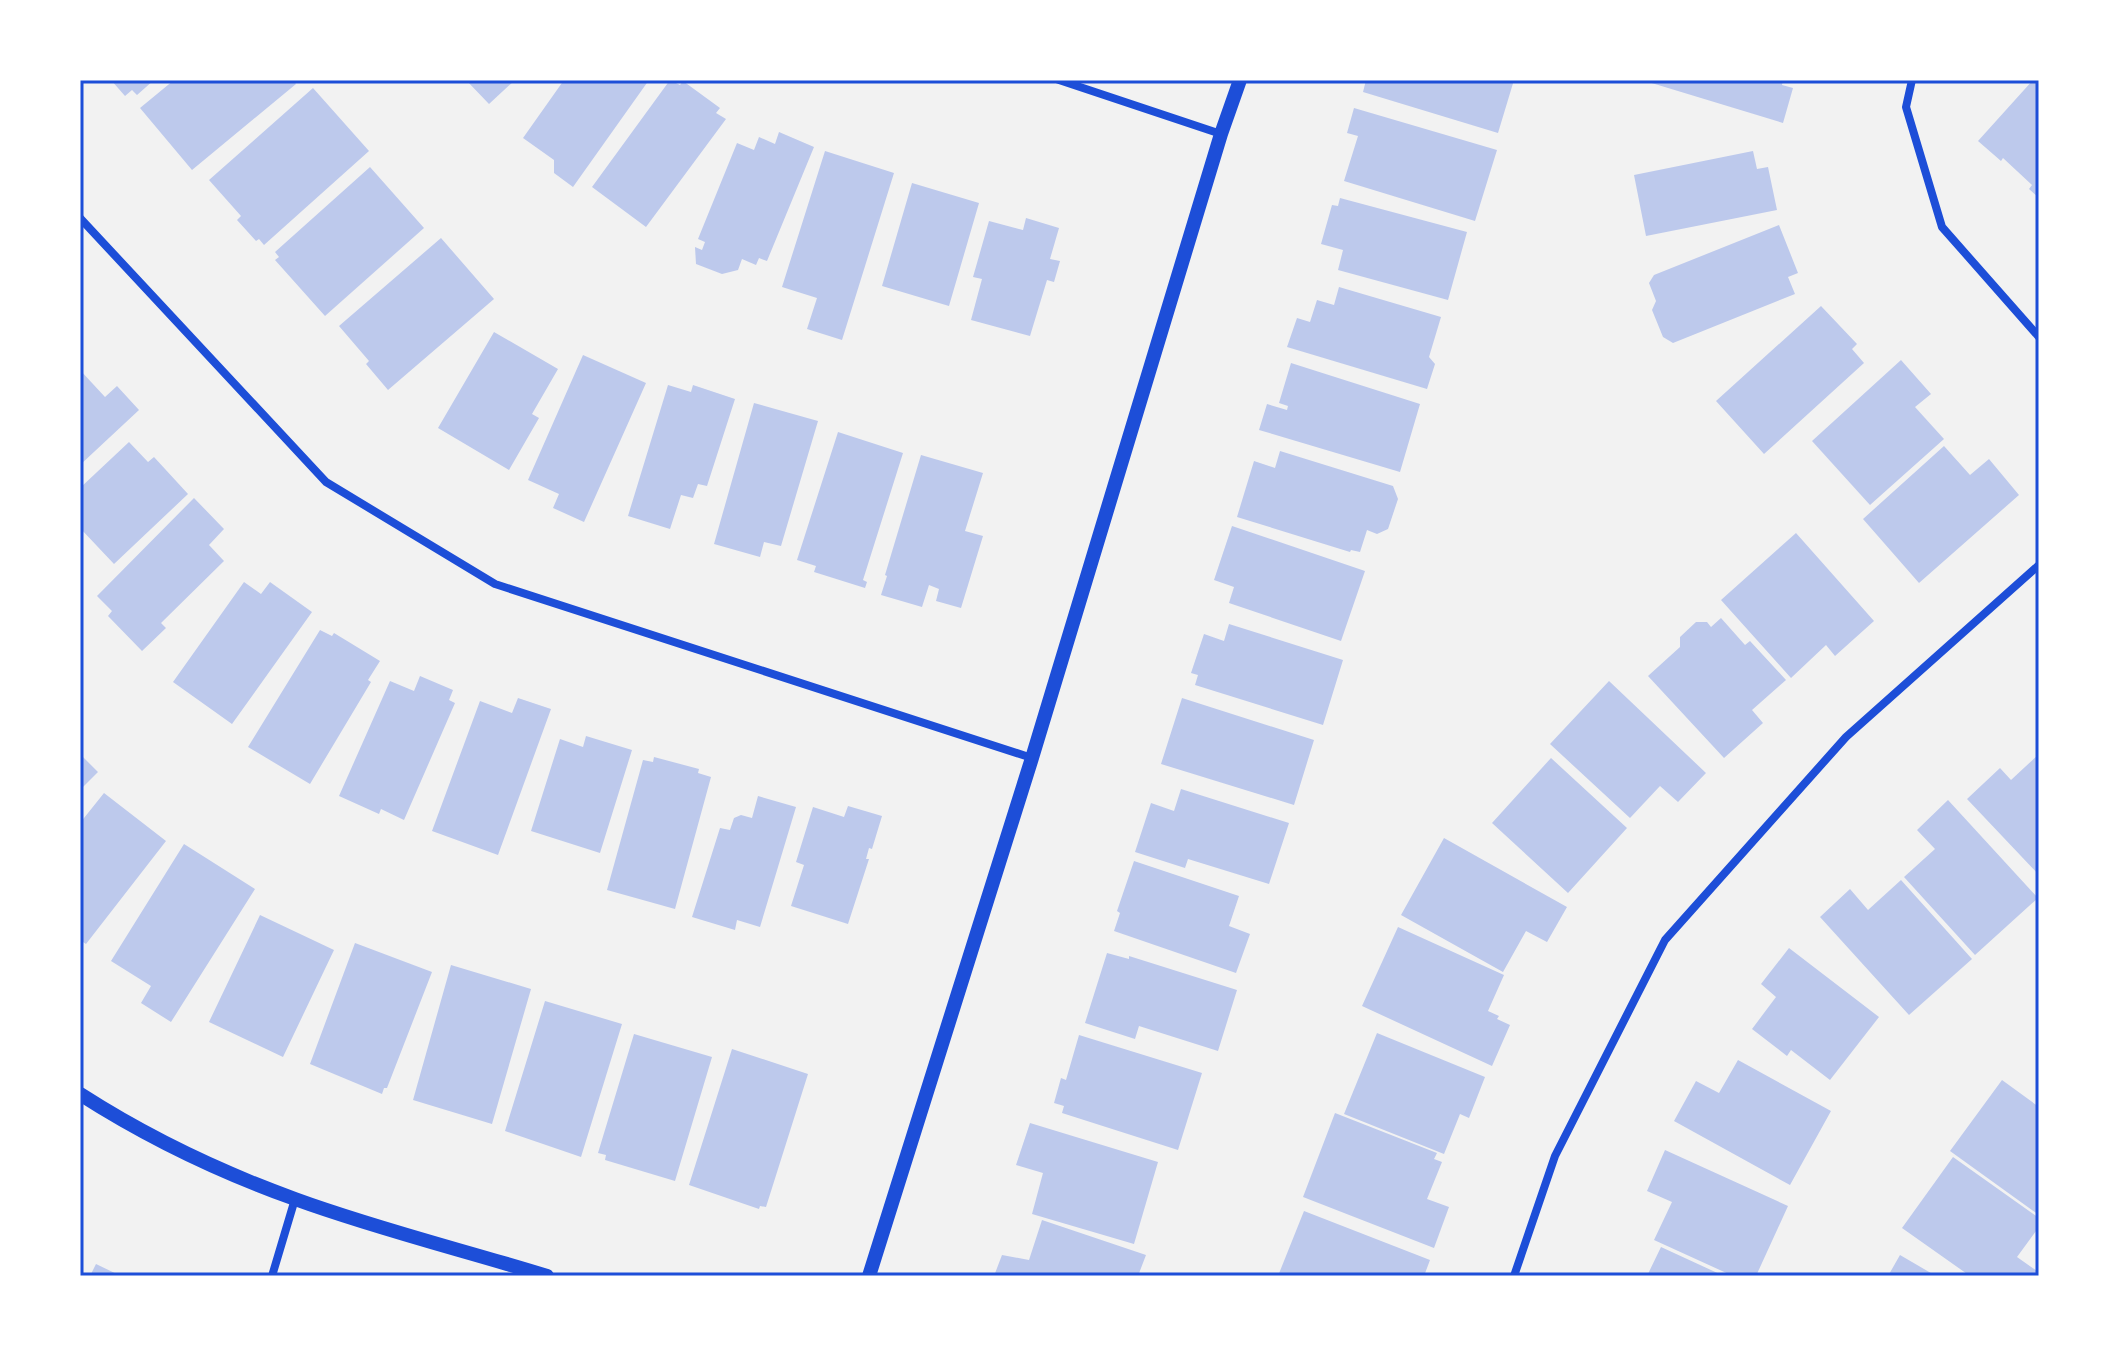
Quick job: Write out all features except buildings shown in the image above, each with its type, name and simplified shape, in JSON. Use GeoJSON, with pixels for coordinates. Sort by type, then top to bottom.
{"type":"FeatureCollection","features":[{"type":"Feature","properties":{"kind":"street"},"geometry":{"type":"LineString","coordinates":[[1059,80],[1221,134]]}},
{"type":"Feature","properties":{"kind":"street"},"geometry":{"type":"LineString","coordinates":[[869,1276],[1240,80]]}},
{"type":"Feature","properties":{"kind":"street"},"geometry":{"type":"LineString","coordinates":[[1912,80],[1906,107],[1942,227],[2039,337]]}},
{"type":"Feature","properties":{"kind":"street"},"geometry":{"type":"LineString","coordinates":[[80,218],[326,482],[495,584],[1032,758]]}},
{"type":"Feature","properties":{"kind":"street"},"geometry":{"type":"LineString","coordinates":[[1514,1276],[1555,1156],[1665,940],[1846,737],[2039,565]]}},
{"type":"Feature","properties":{"kind":"street"},"geometry":{"type":"LineString","coordinates":[[80,1094],[130,1125],[295,1199],[547,1276]]}},
{"type":"Feature","properties":{"kind":"street"},"geometry":{"type":"LineString","coordinates":[[272,1276],[295,1199]]}}]}
